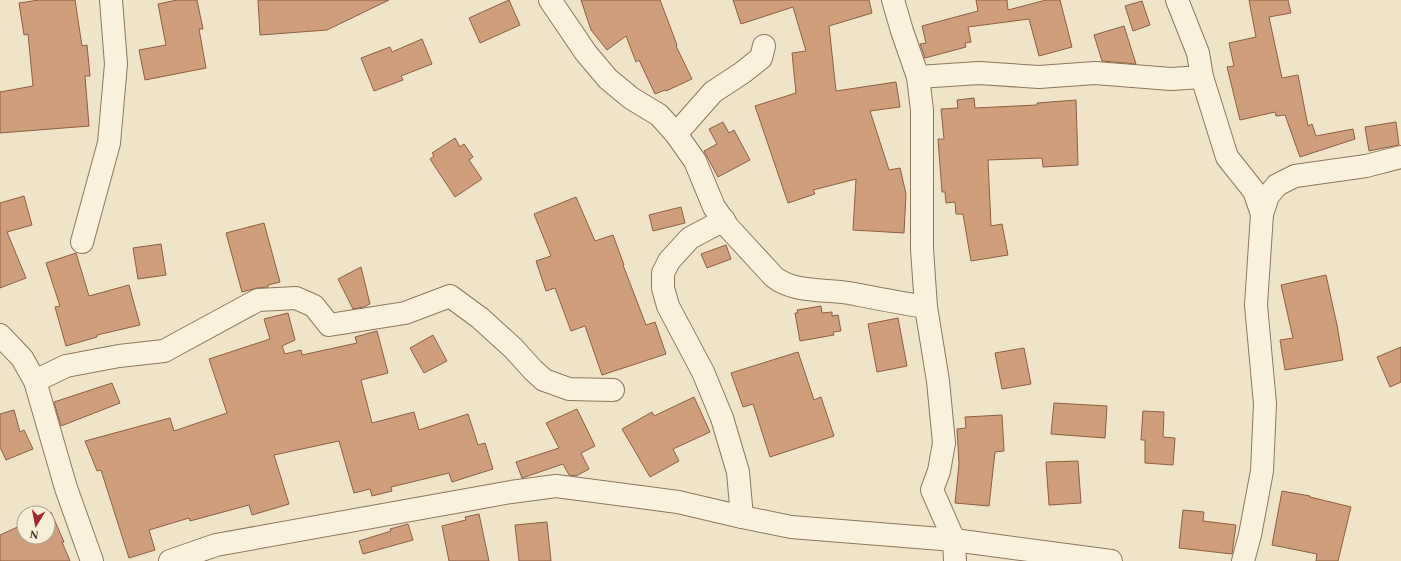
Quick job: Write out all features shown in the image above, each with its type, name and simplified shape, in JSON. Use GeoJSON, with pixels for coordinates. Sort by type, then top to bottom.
{"type":"FeatureCollection","features":[{"type":"Feature","properties":{"kind":"street"},"geometry":{"type":"LineString","coordinates":[[82,242],[109,143],[116,64],[111,0]]}},
{"type":"Feature","properties":{"kind":"street"},"geometry":{"type":"LineString","coordinates":[[550,0],[586,53],[608,79],[631,98],[659,115],[676,134],[695,161],[714,206],[728,227],[774,278],[782,283],[802,288],[848,293],[926,307]]}},
{"type":"Feature","properties":{"kind":"street"},"geometry":{"type":"LineString","coordinates":[[893,0],[918,77],[922,110],[922,249],[926,307],[938,381],[944,443],[939,471],[932,490],[954,540],[955,561]]}},
{"type":"Feature","properties":{"kind":"street"},"geometry":{"type":"LineString","coordinates":[[1177,0],[1198,53],[1202,78],[1227,157],[1254,191],[1262,214]]}},
{"type":"Feature","properties":{"kind":"street"},"geometry":{"type":"LineString","coordinates":[[676,134],[714,92],[761,58],[764,46]]}},
{"type":"Feature","properties":{"kind":"street"},"geometry":{"type":"LineString","coordinates":[[918,77],[979,73],[1039,77],[1095,73],[1171,78],[1202,78]]}},
{"type":"Feature","properties":{"kind":"street"},"geometry":{"type":"LineString","coordinates":[[1243,561],[1250,535],[1262,463],[1265,404],[1256,305],[1262,214],[1268,196],[1277,185],[1295,176],[1366,166],[1401,157]]}},
{"type":"Feature","properties":{"kind":"street"},"geometry":{"type":"LineString","coordinates":[[724,220],[690,238],[670,261],[663,273],[663,288],[668,306],[703,372],[722,418],[738,472],[742,517]]}},
{"type":"Feature","properties":{"kind":"street"},"geometry":{"type":"LineString","coordinates":[[35,381],[66,366],[119,356],[164,351],[258,300],[296,298],[314,306],[329,325],[405,312],[450,296],[480,318],[513,348],[544,380],[569,390],[613,390]]}},
{"type":"Feature","properties":{"kind":"street"},"geometry":{"type":"LineString","coordinates":[[0,335],[22,358],[35,381],[66,488],[92,561]]}},
{"type":"Feature","properties":{"kind":"street"},"geometry":{"type":"LineString","coordinates":[[170,561],[220,553],[511,492],[556,486],[678,502],[791,527],[954,540],[1111,561]]}},
{"type":"Feature","properties":{"kind":"building"},"geometry":{"type":"Polygon","coordinates":[[[39,0],[75,0],[82,46],[87,45],[90,76],[85,76],[89,126],[0,133],[0,92],[33,86],[28,34],[24,35],[19,3],[39,0]]]}},
{"type":"Feature","properties":{"kind":"building"},"geometry":{"type":"Polygon","coordinates":[[[177,0],[197,0],[203,29],[199,29],[206,68],[145,80],[139,50],[166,45],[158,4],[177,0]]]}},
{"type":"Feature","properties":{"kind":"building"},"geometry":{"type":"Polygon","coordinates":[[[258,0],[389,0],[327,30],[260,35],[258,0]]]}},
{"type":"Feature","properties":{"kind":"building"},"geometry":{"type":"Polygon","coordinates":[[[509,0],[520,25],[480,43],[469,18],[509,0]]]}},
{"type":"Feature","properties":{"kind":"building"},"geometry":{"type":"Polygon","coordinates":[[[581,0],[660,0],[677,45],[676,46],[692,79],[666,91],[665,90],[655,94],[639,60],[636,62],[626,36],[607,50],[591,30],[581,0]]]}},
{"type":"Feature","properties":{"kind":"building"},"geometry":{"type":"Polygon","coordinates":[[[733,0],[869,0],[872,13],[829,26],[836,91],[896,82],[900,107],[870,111],[889,170],[900,168],[906,194],[904,233],[853,230],[856,179],[813,190],[815,194],[788,203],[755,106],[796,93],[792,53],[806,51],[793,7],[741,24],[733,0]]]}},
{"type":"Feature","properties":{"kind":"building"},"geometry":{"type":"Polygon","coordinates":[[[976,0],[1007,0],[1008,10],[1046,0],[1060,0],[1072,47],[1039,56],[1029,19],[968,27],[971,42],[965,43],[966,47],[925,58],[920,44],[926,43],[922,26],[978,11],[976,0]]]}},
{"type":"Feature","properties":{"kind":"building"},"geometry":{"type":"Polygon","coordinates":[[[1249,0],[1288,0],[1291,13],[1269,17],[1282,78],[1298,75],[1308,126],[1312,124],[1316,136],[1353,129],[1355,139],[1300,157],[1285,115],[1276,116],[1275,112],[1240,120],[1227,67],[1234,66],[1229,43],[1256,37],[1249,0]]]}},
{"type":"Feature","properties":{"kind":"building"},"geometry":{"type":"Polygon","coordinates":[[[1142,1],[1150,25],[1133,31],[1125,6],[1142,1]]]}},
{"type":"Feature","properties":{"kind":"building"},"geometry":{"type":"Polygon","coordinates":[[[1124,26],[1136,64],[1102,61],[1094,35],[1124,26]]]}},
{"type":"Feature","properties":{"kind":"building"},"geometry":{"type":"Polygon","coordinates":[[[422,39],[432,64],[401,76],[403,80],[374,91],[361,58],[390,47],[392,52],[422,39]]]}},
{"type":"Feature","properties":{"kind":"building"},"geometry":{"type":"Polygon","coordinates":[[[974,98],[975,108],[1037,105],[1037,103],[1076,100],[1078,165],[1043,167],[1042,158],[988,160],[991,226],[1002,224],[1008,255],[971,261],[963,214],[956,214],[955,202],[946,203],[945,192],[942,192],[938,139],[944,139],[941,109],[958,108],[957,100],[974,98]]]}},
{"type":"Feature","properties":{"kind":"building"},"geometry":{"type":"Polygon","coordinates":[[[723,122],[729,133],[734,130],[750,160],[718,177],[704,151],[717,144],[709,129],[723,122]]]}},
{"type":"Feature","properties":{"kind":"building"},"geometry":{"type":"Polygon","coordinates":[[[1396,122],[1399,145],[1369,151],[1365,127],[1396,122]]]}},
{"type":"Feature","properties":{"kind":"building"},"geometry":{"type":"Polygon","coordinates":[[[455,138],[460,147],[464,144],[473,157],[469,160],[482,179],[455,197],[430,159],[434,156],[432,153],[455,138]]]}},
{"type":"Feature","properties":{"kind":"building"},"geometry":{"type":"Polygon","coordinates":[[[24,196],[32,225],[7,232],[26,278],[0,288],[0,203],[24,196]]]}},
{"type":"Feature","properties":{"kind":"building"},"geometry":{"type":"Polygon","coordinates":[[[576,197],[595,241],[613,235],[646,325],[655,322],[666,354],[602,375],[585,326],[571,331],[555,288],[546,291],[536,261],[551,256],[534,214],[576,197]]]}},
{"type":"Feature","properties":{"kind":"building"},"geometry":{"type":"Polygon","coordinates":[[[681,207],[685,223],[653,231],[649,215],[681,207]]]}},
{"type":"Feature","properties":{"kind":"building"},"geometry":{"type":"Polygon","coordinates":[[[264,223],[280,282],[268,285],[268,287],[242,292],[226,233],[264,223]]]}},
{"type":"Feature","properties":{"kind":"building"},"geometry":{"type":"Polygon","coordinates":[[[161,244],[166,275],[138,279],[133,248],[161,244]]]}},
{"type":"Feature","properties":{"kind":"building"},"geometry":{"type":"Polygon","coordinates":[[[726,245],[731,259],[707,268],[701,254],[726,245]]]}},
{"type":"Feature","properties":{"kind":"building"},"geometry":{"type":"Polygon","coordinates":[[[76,253],[89,296],[129,285],[140,325],[97,335],[97,337],[66,346],[55,307],[60,306],[46,263],[76,253]]]}},
{"type":"Feature","properties":{"kind":"building"},"geometry":{"type":"Polygon","coordinates":[[[361,267],[370,304],[353,309],[338,279],[361,267]]]}},
{"type":"Feature","properties":{"kind":"building"},"geometry":{"type":"Polygon","coordinates":[[[1326,275],[1343,360],[1285,370],[1280,340],[1293,338],[1281,285],[1326,275]]]}},
{"type":"Feature","properties":{"kind":"building"},"geometry":{"type":"Polygon","coordinates":[[[821,306],[822,313],[832,312],[832,316],[838,315],[841,331],[833,332],[834,335],[800,341],[795,313],[798,313],[797,310],[821,306]]]}},
{"type":"Feature","properties":{"kind":"building"},"geometry":{"type":"Polygon","coordinates":[[[288,313],[295,340],[282,346],[285,354],[301,350],[302,355],[357,343],[355,337],[377,331],[388,373],[361,380],[372,423],[414,412],[419,430],[468,414],[478,445],[485,443],[493,469],[452,482],[449,473],[391,487],[392,491],[372,496],[370,489],[354,493],[339,441],[274,455],[289,504],[252,515],[249,505],[190,521],[189,518],[149,530],[155,550],[129,558],[101,470],[97,471],[85,441],[170,418],[174,431],[227,413],[209,359],[270,339],[264,319],[288,313]]]}},
{"type":"Feature","properties":{"kind":"building"},"geometry":{"type":"Polygon","coordinates":[[[898,318],[907,366],[877,372],[868,324],[898,318]]]}},
{"type":"Feature","properties":{"kind":"building"},"geometry":{"type":"Polygon","coordinates":[[[433,335],[447,361],[424,373],[410,348],[433,335]]]}},
{"type":"Feature","properties":{"kind":"building"},"geometry":{"type":"Polygon","coordinates":[[[1401,347],[1401,382],[1390,387],[1377,357],[1401,347]]]}},
{"type":"Feature","properties":{"kind":"building"},"geometry":{"type":"Polygon","coordinates":[[[1024,348],[1031,384],[1002,389],[995,353],[1024,348]]]}},
{"type":"Feature","properties":{"kind":"building"},"geometry":{"type":"Polygon","coordinates":[[[798,352],[814,400],[821,397],[834,436],[770,457],[753,404],[743,407],[731,373],[798,352]]]}},
{"type":"Feature","properties":{"kind":"building"},"geometry":{"type":"Polygon","coordinates":[[[112,383],[120,403],[61,426],[54,402],[112,383]]]}},
{"type":"Feature","properties":{"kind":"building"},"geometry":{"type":"Polygon","coordinates":[[[694,397],[710,432],[673,449],[679,461],[650,477],[622,429],[652,412],[654,416],[694,397]]]}},
{"type":"Feature","properties":{"kind":"building"},"geometry":{"type":"Polygon","coordinates":[[[1054,403],[1107,406],[1105,438],[1051,434],[1054,403]]]}},
{"type":"Feature","properties":{"kind":"building"},"geometry":{"type":"Polygon","coordinates":[[[577,409],[595,446],[581,453],[589,469],[576,476],[569,475],[563,464],[522,478],[516,462],[559,448],[546,423],[577,409]]]}},
{"type":"Feature","properties":{"kind":"building"},"geometry":{"type":"Polygon","coordinates":[[[14,410],[20,432],[24,430],[33,449],[6,460],[0,447],[0,414],[14,410]]]}},
{"type":"Feature","properties":{"kind":"building"},"geometry":{"type":"Polygon","coordinates":[[[1143,411],[1164,412],[1163,437],[1175,438],[1173,465],[1145,463],[1145,440],[1141,440],[1143,411]]]}},
{"type":"Feature","properties":{"kind":"building"},"geometry":{"type":"Polygon","coordinates":[[[1002,415],[1004,451],[995,452],[989,506],[955,503],[959,464],[957,429],[966,428],[965,417],[1002,415]]]}},
{"type":"Feature","properties":{"kind":"building"},"geometry":{"type":"Polygon","coordinates":[[[1078,461],[1081,503],[1049,505],[1046,462],[1078,461]]]}},
{"type":"Feature","properties":{"kind":"building"},"geometry":{"type":"Polygon","coordinates":[[[1282,491],[1310,496],[1351,507],[1338,561],[1316,561],[1317,554],[1272,545],[1282,491]]]}},
{"type":"Feature","properties":{"kind":"building"},"geometry":{"type":"Polygon","coordinates":[[[1183,510],[1204,512],[1203,521],[1236,525],[1232,554],[1179,548],[1183,510]]]}},
{"type":"Feature","properties":{"kind":"building"},"geometry":{"type":"Polygon","coordinates":[[[479,514],[489,561],[449,561],[442,526],[466,520],[465,517],[479,514]]]}},
{"type":"Feature","properties":{"kind":"building"},"geometry":{"type":"Polygon","coordinates":[[[547,522],[551,561],[519,561],[515,525],[547,522]]]}},
{"type":"Feature","properties":{"kind":"building"},"geometry":{"type":"Polygon","coordinates":[[[56,524],[70,561],[0,561],[0,535],[16,528],[16,545],[56,545],[56,524]]]}},
{"type":"Feature","properties":{"kind":"building"},"geometry":{"type":"Polygon","coordinates":[[[408,524],[413,540],[363,554],[359,541],[408,524]]]}}]}
